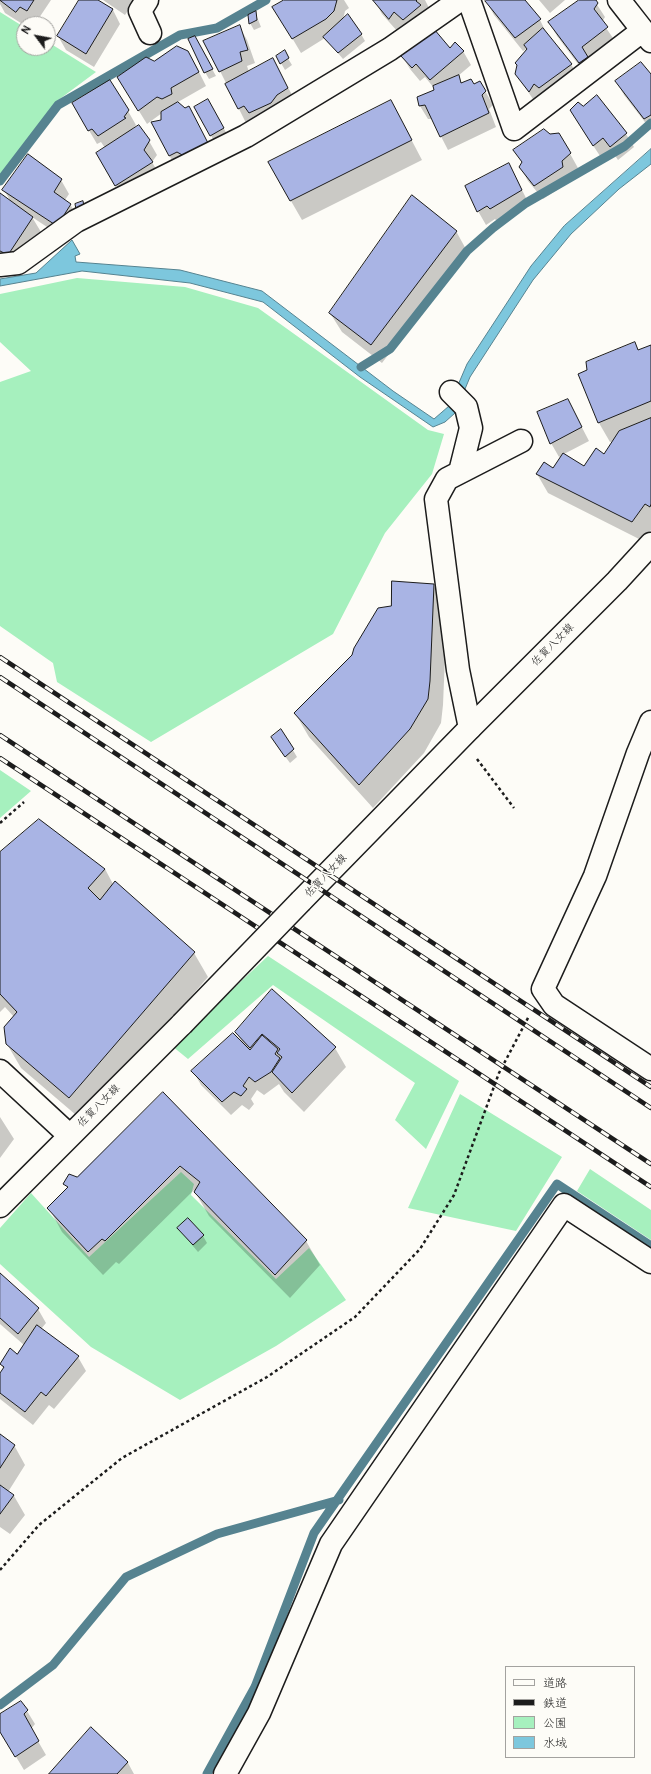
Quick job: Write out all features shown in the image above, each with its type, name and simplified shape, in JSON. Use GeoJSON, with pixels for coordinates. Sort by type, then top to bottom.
{"type":"FeatureCollection","features":[{"type":"Feature","properties":{"kind":"street"},"geometry":{"type":"LineString","coordinates":[[147,0],[140,11],[150,33]]}},
{"type":"Feature","properties":{"kind":"street"},"geometry":{"type":"LineString","coordinates":[[0,265],[18,264],[76,221],[246,136],[390,49],[460,0]]}},
{"type":"Feature","properties":{"kind":"street"},"geometry":{"type":"LineString","coordinates":[[469,0],[514,129],[647,36],[619,0]]}},
{"type":"Feature","properties":{"kind":"street"},"geometry":{"type":"LineString","coordinates":[[451,392],[466,407],[472,428],[460,472]]}},
{"type":"Feature","properties":{"kind":"street"},"geometry":{"type":"LineString","coordinates":[[465,733],[436,499],[446,479],[521,441]]}},
{"type":"Feature","properties":{"kind":"street","name":"佐賀八女線"},"geometry":{"type":"LineString","coordinates":[[0,1206],[69,1135],[182,1024],[465,733],[617,581],[651,544]]}},
{"type":"Feature","properties":{"kind":"street"},"geometry":{"type":"LineString","coordinates":[[651,722],[638,753],[596,876],[543,989],[554,1005],[651,1069]]}},
{"type":"Feature","properties":{"kind":"street"},"geometry":{"type":"LineString","coordinates":[[0,1072],[69,1135]]}},
{"type":"Feature","properties":{"kind":"street"},"geometry":{"type":"LineString","coordinates":[[225,1774],[259,1712],[331,1544],[564,1205],[651,1262]]}},
{"type":"Feature","properties":{"kind":"path"},"geometry":{"type":"LineString","coordinates":[[465,733],[514,808]]}},
{"type":"Feature","properties":{"kind":"path"},"geometry":{"type":"LineString","coordinates":[[0,823],[24,802]]}},
{"type":"Feature","properties":{"kind":"path"},"geometry":{"type":"LineString","coordinates":[[0,1570],[39,1525],[122,1458],[268,1377],[355,1317],[420,1249],[454,1195],[499,1073],[543,989]]}},
{"type":"Feature","properties":{"kind":"green space"},"geometry":{"type":"Polygon","coordinates":[[[0,12],[16,22],[16,56],[56,56],[56,47],[96,72],[57,101],[0,178],[0,12]]]}},
{"type":"Feature","properties":{"kind":"green space"},"geometry":{"type":"Polygon","coordinates":[[[77,278],[185,287],[258,308],[428,430],[444,434],[432,474],[385,533],[333,634],[151,742],[57,682],[53,663],[0,626],[0,382],[31,371],[0,342],[0,294],[77,278]]]}},
{"type":"Feature","properties":{"kind":"green space"},"geometry":{"type":"Polygon","coordinates":[[[0,770],[31,791],[0,818],[0,770]]]}},
{"type":"Feature","properties":{"kind":"green space"},"geometry":{"type":"Polygon","coordinates":[[[268,956],[459,1081],[426,1149],[395,1120],[415,1083],[273,985],[188,1059],[172,1046],[268,956]]]}},
{"type":"Feature","properties":{"kind":"green space"},"geometry":{"type":"Polygon","coordinates":[[[460,1094],[562,1157],[516,1231],[408,1208],[460,1094]]]}},
{"type":"Feature","properties":{"kind":"green space"},"geometry":{"type":"Polygon","coordinates":[[[590,1169],[651,1210],[651,1240],[577,1191],[590,1169]]]}},
{"type":"Feature","properties":{"kind":"green space"},"geometry":{"type":"Polygon","coordinates":[[[181,1172],[194,1184],[191,1195],[276,1279],[309,1248],[346,1300],[276,1346],[180,1400],[91,1347],[0,1264],[0,1228],[31,1193],[89,1257],[181,1172]]]}},
{"type":"Feature","properties":{"kind":"water"},"geometry":{"type":"Polygon","coordinates":[[[651,149],[651,164],[619,189],[571,234],[533,280],[470,377],[455,413],[445,422],[433,427],[360,377],[263,302],[190,283],[82,271],[0,286],[0,279],[36,273],[72,240],[80,254],[75,256],[76,262],[180,270],[262,291],[393,391],[434,419],[449,406],[467,364],[531,266],[564,226],[651,149]]]}},
{"type":"Feature","properties":{"kind":"building"},"geometry":{"type":"Polygon","coordinates":[[[0,0],[34,0],[27,11],[20,7],[16,12],[0,0]]]}},
{"type":"Feature","properties":{"kind":"building"},"geometry":{"type":"Polygon","coordinates":[[[79,0],[98,0],[113,9],[86,54],[57,36],[79,0]]]}},
{"type":"Feature","properties":{"kind":"building"},"geometry":{"type":"Polygon","coordinates":[[[284,0],[337,0],[334,11],[326,19],[292,39],[272,7],[284,0]]]}},
{"type":"Feature","properties":{"kind":"building"},"geometry":{"type":"Polygon","coordinates":[[[373,0],[417,0],[416,1],[421,5],[403,20],[394,12],[389,19],[373,0]]]}},
{"type":"Feature","properties":{"kind":"building"},"geometry":{"type":"Polygon","coordinates":[[[525,0],[541,19],[515,38],[485,1],[525,0]]]}},
{"type":"Feature","properties":{"kind":"building"},"geometry":{"type":"Polygon","coordinates":[[[579,0],[596,0],[598,3],[594,9],[608,27],[582,47],[588,57],[579,63],[548,22],[579,0]]]}},
{"type":"Feature","properties":{"kind":"building"},"geometry":{"type":"Polygon","coordinates":[[[256,11],[257,20],[249,24],[248,15],[256,11]]]}},
{"type":"Feature","properties":{"kind":"building"},"geometry":{"type":"Polygon","coordinates":[[[348,14],[362,34],[338,53],[323,37],[348,14]]]}},
{"type":"Feature","properties":{"kind":"building"},"geometry":{"type":"Polygon","coordinates":[[[240,25],[248,50],[240,52],[242,61],[219,72],[203,41],[240,25]]]}},
{"type":"Feature","properties":{"kind":"building"},"geometry":{"type":"Polygon","coordinates":[[[543,28],[572,64],[539,88],[534,84],[529,92],[515,74],[517,65],[515,63],[527,49],[524,45],[543,28]]]}},
{"type":"Feature","properties":{"kind":"building"},"geometry":{"type":"Polygon","coordinates":[[[434,29],[450,48],[455,42],[464,51],[430,80],[416,64],[412,68],[401,56],[434,29]]]}},
{"type":"Feature","properties":{"kind":"building"},"geometry":{"type":"Polygon","coordinates":[[[195,36],[213,69],[204,73],[188,39],[195,36]]]}},
{"type":"Feature","properties":{"kind":"building"},"geometry":{"type":"Polygon","coordinates":[[[177,46],[188,51],[199,72],[171,88],[172,94],[162,99],[157,97],[138,111],[117,77],[146,57],[154,61],[177,46]]]}},
{"type":"Feature","properties":{"kind":"building"},"geometry":{"type":"Polygon","coordinates":[[[285,50],[289,58],[280,64],[276,56],[285,50]]]}},
{"type":"Feature","properties":{"kind":"building"},"geometry":{"type":"Polygon","coordinates":[[[273,58],[288,88],[277,95],[271,103],[249,113],[244,106],[238,109],[225,84],[273,58]]]}},
{"type":"Feature","properties":{"kind":"building"},"geometry":{"type":"Polygon","coordinates":[[[641,62],[651,74],[651,115],[644,119],[615,81],[641,62]]]}},
{"type":"Feature","properties":{"kind":"building"},"geometry":{"type":"Polygon","coordinates":[[[459,75],[461,83],[471,79],[474,84],[480,81],[486,91],[482,95],[489,113],[440,137],[425,105],[419,106],[417,97],[434,90],[433,86],[459,75]]]}},
{"type":"Feature","properties":{"kind":"building"},"geometry":{"type":"Polygon","coordinates":[[[110,80],[129,110],[124,117],[126,118],[98,136],[92,129],[88,131],[72,103],[110,80]]]}},
{"type":"Feature","properties":{"kind":"building"},"geometry":{"type":"Polygon","coordinates":[[[597,95],[627,133],[610,147],[603,138],[593,146],[570,110],[578,102],[583,106],[597,95]]]}},
{"type":"Feature","properties":{"kind":"building"},"geometry":{"type":"Polygon","coordinates":[[[208,99],[224,128],[210,136],[194,107],[208,99]]]}},
{"type":"Feature","properties":{"kind":"building"},"geometry":{"type":"Polygon","coordinates":[[[391,100],[412,140],[290,201],[268,162],[391,100]]]}},
{"type":"Feature","properties":{"kind":"building"},"geometry":{"type":"Polygon","coordinates":[[[178,102],[185,108],[189,106],[208,143],[184,156],[177,152],[169,156],[151,122],[161,120],[161,112],[178,102]]]}},
{"type":"Feature","properties":{"kind":"building"},"geometry":{"type":"Polygon","coordinates":[[[139,125],[150,140],[144,150],[153,162],[115,186],[96,153],[139,125]]]}},
{"type":"Feature","properties":{"kind":"building"},"geometry":{"type":"Polygon","coordinates":[[[544,129],[550,134],[559,133],[571,153],[562,161],[563,167],[534,186],[519,167],[522,162],[513,150],[544,129]]]}},
{"type":"Feature","properties":{"kind":"building"},"geometry":{"type":"Polygon","coordinates":[[[28,154],[62,179],[54,192],[71,204],[57,226],[2,190],[28,154]]]}},
{"type":"Feature","properties":{"kind":"building"},"geometry":{"type":"Polygon","coordinates":[[[509,163],[522,190],[490,209],[487,206],[477,212],[465,186],[509,163]]]}},
{"type":"Feature","properties":{"kind":"building"},"geometry":{"type":"Polygon","coordinates":[[[0,193],[33,217],[8,255],[0,251],[0,193]]]}},
{"type":"Feature","properties":{"kind":"building"},"geometry":{"type":"Polygon","coordinates":[[[412,195],[457,231],[371,345],[329,313],[412,195]]]}},
{"type":"Feature","properties":{"kind":"building"},"geometry":{"type":"Polygon","coordinates":[[[83,201],[84,206],[76,209],[75,204],[83,201]]]}},
{"type":"Feature","properties":{"kind":"building"},"geometry":{"type":"Polygon","coordinates":[[[635,342],[638,350],[651,345],[651,401],[598,423],[578,374],[587,370],[586,362],[635,342]]]}},
{"type":"Feature","properties":{"kind":"building"},"geometry":{"type":"Polygon","coordinates":[[[568,399],[582,427],[550,444],[537,412],[568,399]]]}},
{"type":"Feature","properties":{"kind":"building"},"geometry":{"type":"Polygon","coordinates":[[[651,418],[651,504],[650,507],[645,504],[632,522],[536,474],[544,462],[553,468],[563,453],[584,466],[596,448],[604,454],[619,431],[651,418]]]}},
{"type":"Feature","properties":{"kind":"building"},"geometry":{"type":"Polygon","coordinates":[[[392,581],[434,584],[428,699],[410,729],[359,785],[294,713],[352,655],[354,648],[378,608],[391,606],[392,581]]]}},
{"type":"Feature","properties":{"kind":"building"},"geometry":{"type":"Polygon","coordinates":[[[281,729],[294,749],[285,757],[271,737],[281,729]]]}},
{"type":"Feature","properties":{"kind":"building"},"geometry":{"type":"Polygon","coordinates":[[[39,819],[105,869],[88,888],[100,900],[115,881],[195,952],[69,1098],[6,1044],[4,1027],[17,1012],[0,994],[0,852],[39,819]]]}},
{"type":"Feature","properties":{"kind":"building"},"geometry":{"type":"Polygon","coordinates":[[[272,989],[336,1047],[292,1093],[272,1072],[282,1057],[277,1053],[280,1049],[262,1034],[250,1048],[235,1032],[272,989]]]}},
{"type":"Feature","properties":{"kind":"building"},"geometry":{"type":"Polygon","coordinates":[[[233,1033],[250,1050],[262,1035],[278,1049],[275,1054],[280,1058],[271,1072],[255,1082],[249,1077],[243,1086],[247,1089],[241,1096],[234,1092],[222,1102],[191,1071],[233,1033]]]}},
{"type":"Feature","properties":{"kind":"building"},"geometry":{"type":"Polygon","coordinates":[[[163,1092],[307,1240],[275,1275],[194,1192],[200,1182],[180,1166],[105,1241],[102,1239],[88,1252],[47,1208],[68,1187],[63,1184],[69,1174],[77,1177],[163,1092]]]}},
{"type":"Feature","properties":{"kind":"building"},"geometry":{"type":"Polygon","coordinates":[[[188,1218],[204,1235],[193,1245],[177,1228],[188,1218]]]}},
{"type":"Feature","properties":{"kind":"building"},"geometry":{"type":"Polygon","coordinates":[[[0,1273],[39,1308],[18,1334],[0,1318],[0,1273]]]}},
{"type":"Feature","properties":{"kind":"building"},"geometry":{"type":"Polygon","coordinates":[[[37,1325],[79,1356],[46,1396],[41,1392],[25,1412],[0,1393],[0,1373],[4,1367],[0,1364],[10,1348],[17,1354],[37,1325]]]}},
{"type":"Feature","properties":{"kind":"building"},"geometry":{"type":"Polygon","coordinates":[[[0,1434],[15,1445],[0,1468],[0,1434]]]}},
{"type":"Feature","properties":{"kind":"building"},"geometry":{"type":"Polygon","coordinates":[[[0,1485],[14,1495],[0,1514],[0,1485]]]}},
{"type":"Feature","properties":{"kind":"building"},"geometry":{"type":"Polygon","coordinates":[[[21,1701],[28,1710],[24,1714],[39,1741],[15,1757],[0,1732],[0,1714],[21,1701]]]}},
{"type":"Feature","properties":{"kind":"building"},"geometry":{"type":"Polygon","coordinates":[[[91,1727],[128,1762],[117,1774],[49,1774],[91,1727]]]}},
{"type":"Feature","properties":{"kind":"waterway"},"geometry":{"type":"LineString","coordinates":[[0,181],[58,105],[180,35],[217,28],[266,0]]}},
{"type":"Feature","properties":{"kind":"waterway"},"geometry":{"type":"LineString","coordinates":[[361,367],[390,349],[467,251],[493,228],[526,203],[625,146],[651,123]]}},
{"type":"Feature","properties":{"kind":"waterway"},"geometry":{"type":"LineString","coordinates":[[207,1774],[255,1687],[314,1533],[557,1184],[651,1246]]}},
{"type":"Feature","properties":{"kind":"waterway"},"geometry":{"type":"LineString","coordinates":[[0,1705],[53,1665],[126,1577],[217,1534],[339,1500]]}},
{"type":"Feature","properties":{"kind":"railway"},"geometry":{"type":"LineString","coordinates":[[0,657],[651,1087]]}},
{"type":"Feature","properties":{"kind":"railway"},"geometry":{"type":"LineString","coordinates":[[0,677],[651,1108]]}},
{"type":"Feature","properties":{"kind":"railway"},"geometry":{"type":"LineString","coordinates":[[0,735],[651,1164]]}},
{"type":"Feature","properties":{"kind":"railway"},"geometry":{"type":"LineString","coordinates":[[0,758],[651,1187]]}}]}
